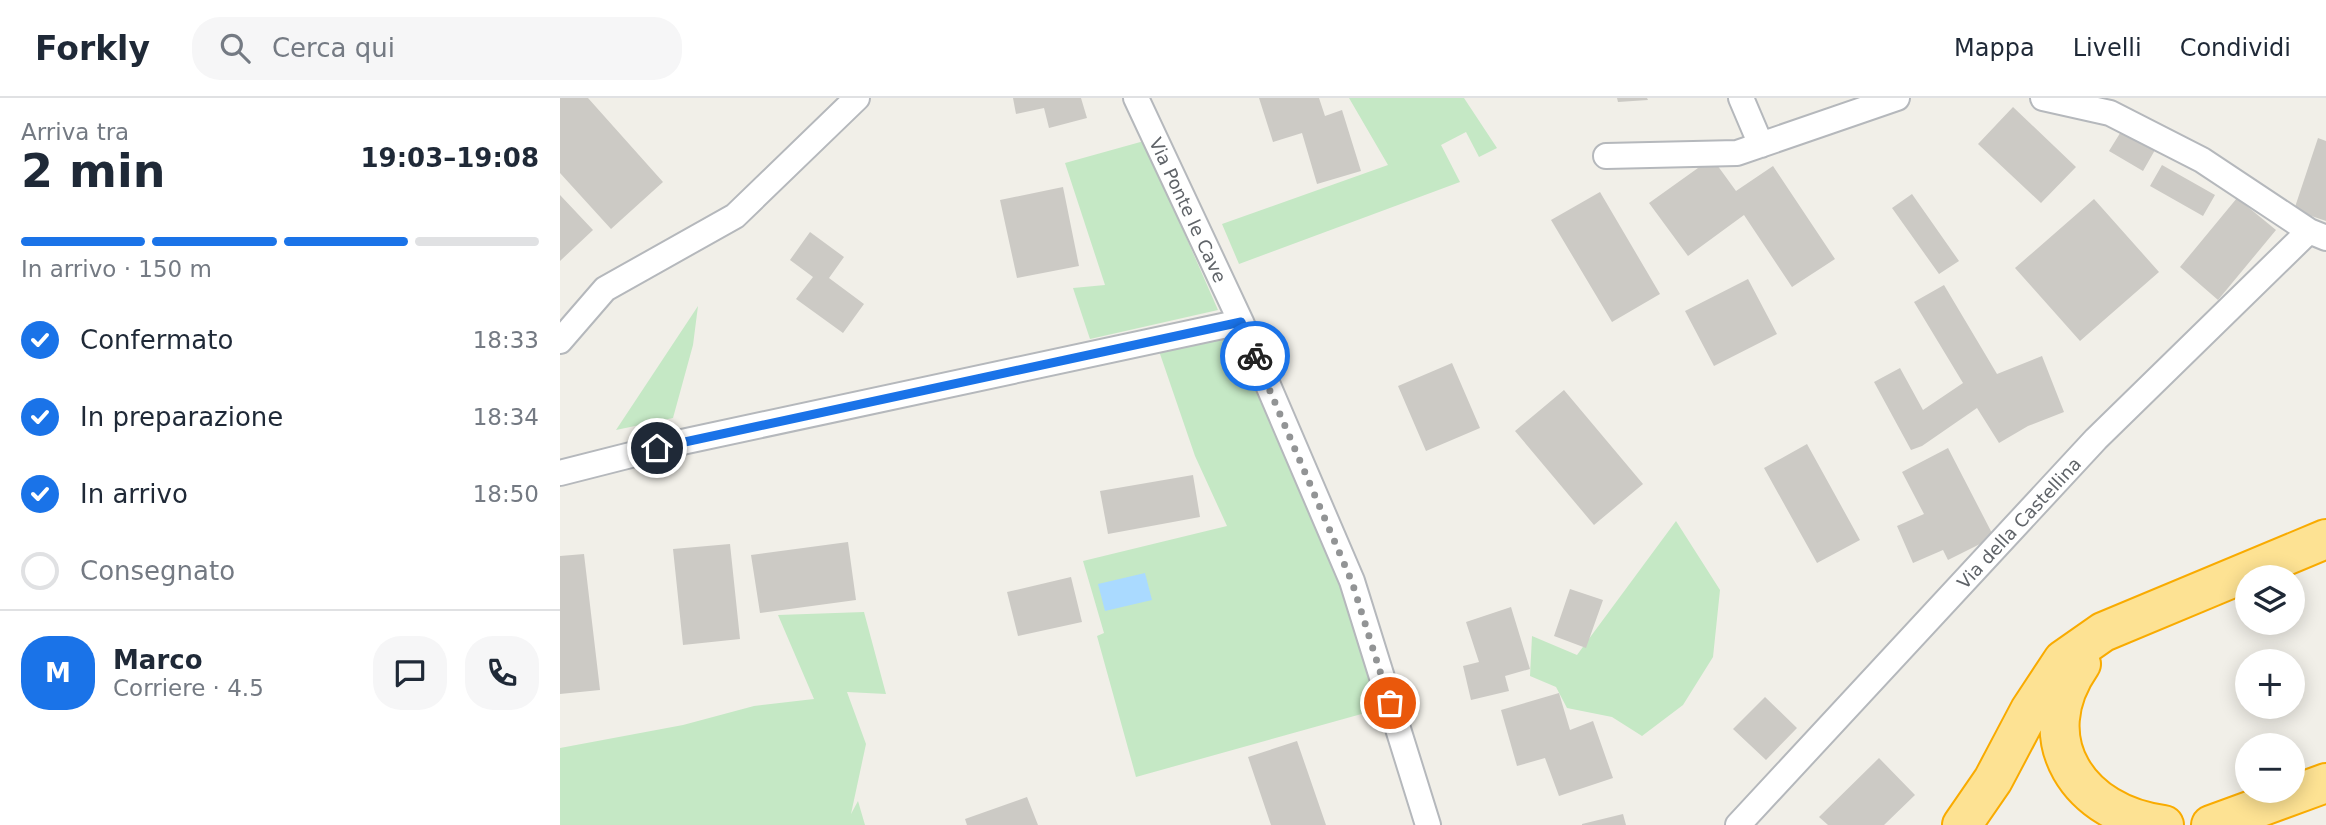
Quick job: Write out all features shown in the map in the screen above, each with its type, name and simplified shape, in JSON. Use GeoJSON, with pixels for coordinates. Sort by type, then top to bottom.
{"type":"FeatureCollection","features":[{"type":"Feature","properties":{"kind":"highway"},"geometry":{"type":"LineString","coordinates":[[1962,825],[1993,780],[2030,710],[2063,660],[2103,632],[2326,539]]}},
{"type":"Feature","properties":{"kind":"highway"},"geometry":{"type":"LineString","coordinates":[[2103,632],[2073,675],[2058,721],[2064,754],[2081,785],[2105,808],[2137,822],[2164,825]]}},
{"type":"Feature","properties":{"kind":"highway"},"geometry":{"type":"LineString","coordinates":[[2211,825],[2326,783]]}},
{"type":"Feature","properties":{"kind":"street"},"geometry":{"type":"LineString","coordinates":[[560,341],[605,289],[735,216],[857,98]]}},
{"type":"Feature","properties":{"kind":"street","name":"Via Ponte le Cave"},"geometry":{"type":"LineString","coordinates":[[1136,98],[1241,322],[1352,582],[1428,825]]}},
{"type":"Feature","properties":{"kind":"street"},"geometry":{"type":"LineString","coordinates":[[1741,98],[1761,145]]}},
{"type":"Feature","properties":{"kind":"street"},"geometry":{"type":"LineString","coordinates":[[1606,156],[1737,153],[1897,98]]}},
{"type":"Feature","properties":{"kind":"street","name":"Via della Castellina"},"geometry":{"type":"LineString","coordinates":[[1738,825],[2096,439],[2318,235],[2202,160],[2110,113],[2043,98]]}},
{"type":"Feature","properties":{"kind":"street"},"geometry":{"type":"LineString","coordinates":[[560,473],[682,442],[1241,322]]}},
{"type":"Feature","properties":{"kind":"green space"},"geometry":{"type":"Polygon","coordinates":[[[1349,98],[1464,98],[1497,148],[1479,157],[1466,132],[1441,145],[1460,182],[1239,264],[1222,224],[1388,165],[1349,98]]]}},
{"type":"Feature","properties":{"kind":"green space"},"geometry":{"type":"Polygon","coordinates":[[[1144,141],[1218,310],[1090,339],[1073,288],[1105,285],[1065,163],[1144,141]]]}},
{"type":"Feature","properties":{"kind":"green space"},"geometry":{"type":"Polygon","coordinates":[[[698,306],[693,345],[673,418],[616,430],[698,306]]]}},
{"type":"Feature","properties":{"kind":"green space"},"geometry":{"type":"Polygon","coordinates":[[[1238,334],[1340,580],[1383,708],[1136,777],[1097,636],[1104,633],[1083,561],[1227,526],[1195,456],[1159,351],[1238,334]]]}},
{"type":"Feature","properties":{"kind":"green space"},"geometry":{"type":"Polygon","coordinates":[[[1676,521],[1720,590],[1713,657],[1683,705],[1642,736],[1612,717],[1567,708],[1556,687],[1530,676],[1532,636],[1577,655],[1676,521]]]}},
{"type":"Feature","properties":{"kind":"green space"},"geometry":{"type":"Polygon","coordinates":[[[864,612],[886,694],[847,692],[866,744],[851,814],[858,801],[865,825],[560,825],[560,748],[683,725],[754,706],[814,699],[778,615],[864,612]]]}},
{"type":"Feature","properties":{"kind":"water"},"geometry":{"type":"Polygon","coordinates":[[[1145,573],[1152,600],[1105,611],[1098,584],[1145,573]]]}},
{"type":"Feature","properties":{"kind":"building"},"geometry":{"type":"Polygon","coordinates":[[[560,98],[588,98],[663,182],[611,229],[560,173],[560,98]]]}},
{"type":"Feature","properties":{"kind":"building"},"geometry":{"type":"Polygon","coordinates":[[[1013,98],[1081,98],[1087,118],[1049,128],[1044,108],[1016,114],[1013,98]]]}},
{"type":"Feature","properties":{"kind":"building"},"geometry":{"type":"Polygon","coordinates":[[[1259,98],[1319,98],[1325,116],[1342,110],[1361,171],[1317,184],[1302,133],[1273,142],[1259,98]]]}},
{"type":"Feature","properties":{"kind":"building"},"geometry":{"type":"Polygon","coordinates":[[[1617,98],[1647,98],[1648,100],[1618,102],[1617,98]]]}},
{"type":"Feature","properties":{"kind":"building"},"geometry":{"type":"Polygon","coordinates":[[[2013,107],[2076,167],[2041,203],[1978,144],[2013,107]]]}},
{"type":"Feature","properties":{"kind":"building"},"geometry":{"type":"Polygon","coordinates":[[[2122,130],[2155,150],[2143,171],[2109,151],[2122,130]]]}},
{"type":"Feature","properties":{"kind":"building"},"geometry":{"type":"Polygon","coordinates":[[[2318,138],[2326,141],[2326,221],[2294,210],[2318,138]]]}},
{"type":"Feature","properties":{"kind":"building"},"geometry":{"type":"Polygon","coordinates":[[[1712,158],[1736,191],[1773,166],[1835,259],[1792,287],[1744,215],[1688,256],[1649,203],[1712,158]]]}},
{"type":"Feature","properties":{"kind":"building"},"geometry":{"type":"Polygon","coordinates":[[[2162,165],[2215,195],[2203,216],[2150,186],[2162,165]]]}},
{"type":"Feature","properties":{"kind":"building"},"geometry":{"type":"Polygon","coordinates":[[[1063,187],[1079,266],[1017,278],[1000,200],[1063,187]]]}},
{"type":"Feature","properties":{"kind":"building"},"geometry":{"type":"Polygon","coordinates":[[[1600,192],[1660,294],[1612,322],[1551,220],[1600,192]]]}},
{"type":"Feature","properties":{"kind":"building"},"geometry":{"type":"Polygon","coordinates":[[[1912,194],[1959,261],[1939,274],[1892,208],[1912,194]]]}},
{"type":"Feature","properties":{"kind":"building"},"geometry":{"type":"Polygon","coordinates":[[[560,195],[593,230],[560,261],[560,195]]]}},
{"type":"Feature","properties":{"kind":"building"},"geometry":{"type":"Polygon","coordinates":[[[2237,198],[2276,230],[2218,300],[2180,267],[2237,198]]]}},
{"type":"Feature","properties":{"kind":"building"},"geometry":{"type":"Polygon","coordinates":[[[2094,199],[2159,272],[2080,341],[2015,268],[2094,199]]]}},
{"type":"Feature","properties":{"kind":"building"},"geometry":{"type":"Polygon","coordinates":[[[810,232],[844,257],[829,278],[864,304],[843,333],[796,299],[813,277],[790,260],[810,232]]]}},
{"type":"Feature","properties":{"kind":"building"},"geometry":{"type":"Polygon","coordinates":[[[1748,279],[1777,334],[1714,366],[1685,311],[1748,279]]]}},
{"type":"Feature","properties":{"kind":"building"},"geometry":{"type":"Polygon","coordinates":[[[1944,285],[1997,374],[2042,356],[2064,412],[2028,426],[1999,443],[1977,408],[1922,446],[1911,450],[1874,382],[1900,368],[1923,410],[1963,383],[1914,302],[1944,285]]]}},
{"type":"Feature","properties":{"kind":"building"},"geometry":{"type":"Polygon","coordinates":[[[1452,363],[1480,428],[1426,451],[1398,386],[1452,363]]]}},
{"type":"Feature","properties":{"kind":"building"},"geometry":{"type":"Polygon","coordinates":[[[1564,390],[1643,484],[1594,525],[1515,431],[1564,390]]]}},
{"type":"Feature","properties":{"kind":"building"},"geometry":{"type":"Polygon","coordinates":[[[1807,444],[1860,540],[1817,563],[1764,468],[1807,444]]]}},
{"type":"Feature","properties":{"kind":"building"},"geometry":{"type":"Polygon","coordinates":[[[1948,448],[1994,537],[1948,560],[1943,550],[1913,563],[1897,526],[1924,514],[1902,472],[1948,448]]]}},
{"type":"Feature","properties":{"kind":"building"},"geometry":{"type":"Polygon","coordinates":[[[1193,475],[1200,517],[1108,534],[1100,491],[1193,475]]]}},
{"type":"Feature","properties":{"kind":"building"},"geometry":{"type":"Polygon","coordinates":[[[848,542],[856,600],[760,613],[751,555],[848,542]]]}},
{"type":"Feature","properties":{"kind":"building"},"geometry":{"type":"Polygon","coordinates":[[[730,544],[740,639],[683,645],[673,549],[730,544]]]}},
{"type":"Feature","properties":{"kind":"building"},"geometry":{"type":"Polygon","coordinates":[[[584,554],[600,690],[560,694],[560,556],[584,554]]]}},
{"type":"Feature","properties":{"kind":"building"},"geometry":{"type":"Polygon","coordinates":[[[1071,577],[1082,622],[1018,636],[1007,592],[1071,577]]]}},
{"type":"Feature","properties":{"kind":"building"},"geometry":{"type":"Polygon","coordinates":[[[1570,589],[1603,600],[1586,648],[1554,636],[1570,589]]]}},
{"type":"Feature","properties":{"kind":"building"},"geometry":{"type":"Polygon","coordinates":[[[1511,607],[1530,669],[1505,676],[1509,691],[1471,700],[1463,666],[1479,662],[1466,622],[1511,607]]]}},
{"type":"Feature","properties":{"kind":"building"},"geometry":{"type":"Polygon","coordinates":[[[1559,693],[1570,730],[1593,721],[1613,778],[1559,796],[1545,758],[1517,766],[1501,710],[1559,693]]]}},
{"type":"Feature","properties":{"kind":"building"},"geometry":{"type":"Polygon","coordinates":[[[1765,697],[1797,728],[1766,760],[1733,729],[1765,697]]]}},
{"type":"Feature","properties":{"kind":"building"},"geometry":{"type":"Polygon","coordinates":[[[1297,741],[1326,825],[1271,825],[1248,757],[1297,741]]]}},
{"type":"Feature","properties":{"kind":"building"},"geometry":{"type":"Polygon","coordinates":[[[1879,758],[1915,795],[1884,825],[1828,825],[1819,817],[1879,758]]]}},
{"type":"Feature","properties":{"kind":"building"},"geometry":{"type":"Polygon","coordinates":[[[1027,797],[1038,825],[967,825],[965,819],[1027,797]]]}},
{"type":"Feature","properties":{"kind":"building"},"geometry":{"type":"Polygon","coordinates":[[[1623,814],[1626,825],[1582,825],[1582,824],[1623,814]]]}},
{"type":"Feature","properties":{"kind":"way so far"},"geometry":{"type":"LineString","coordinates":[[1255,356],[1352,582],[1390,703]]}},
{"type":"Feature","properties":{"kind":"route"},"geometry":{"type":"LineString","coordinates":[[657,448],[1241,322],[1255,356]]}}]}
